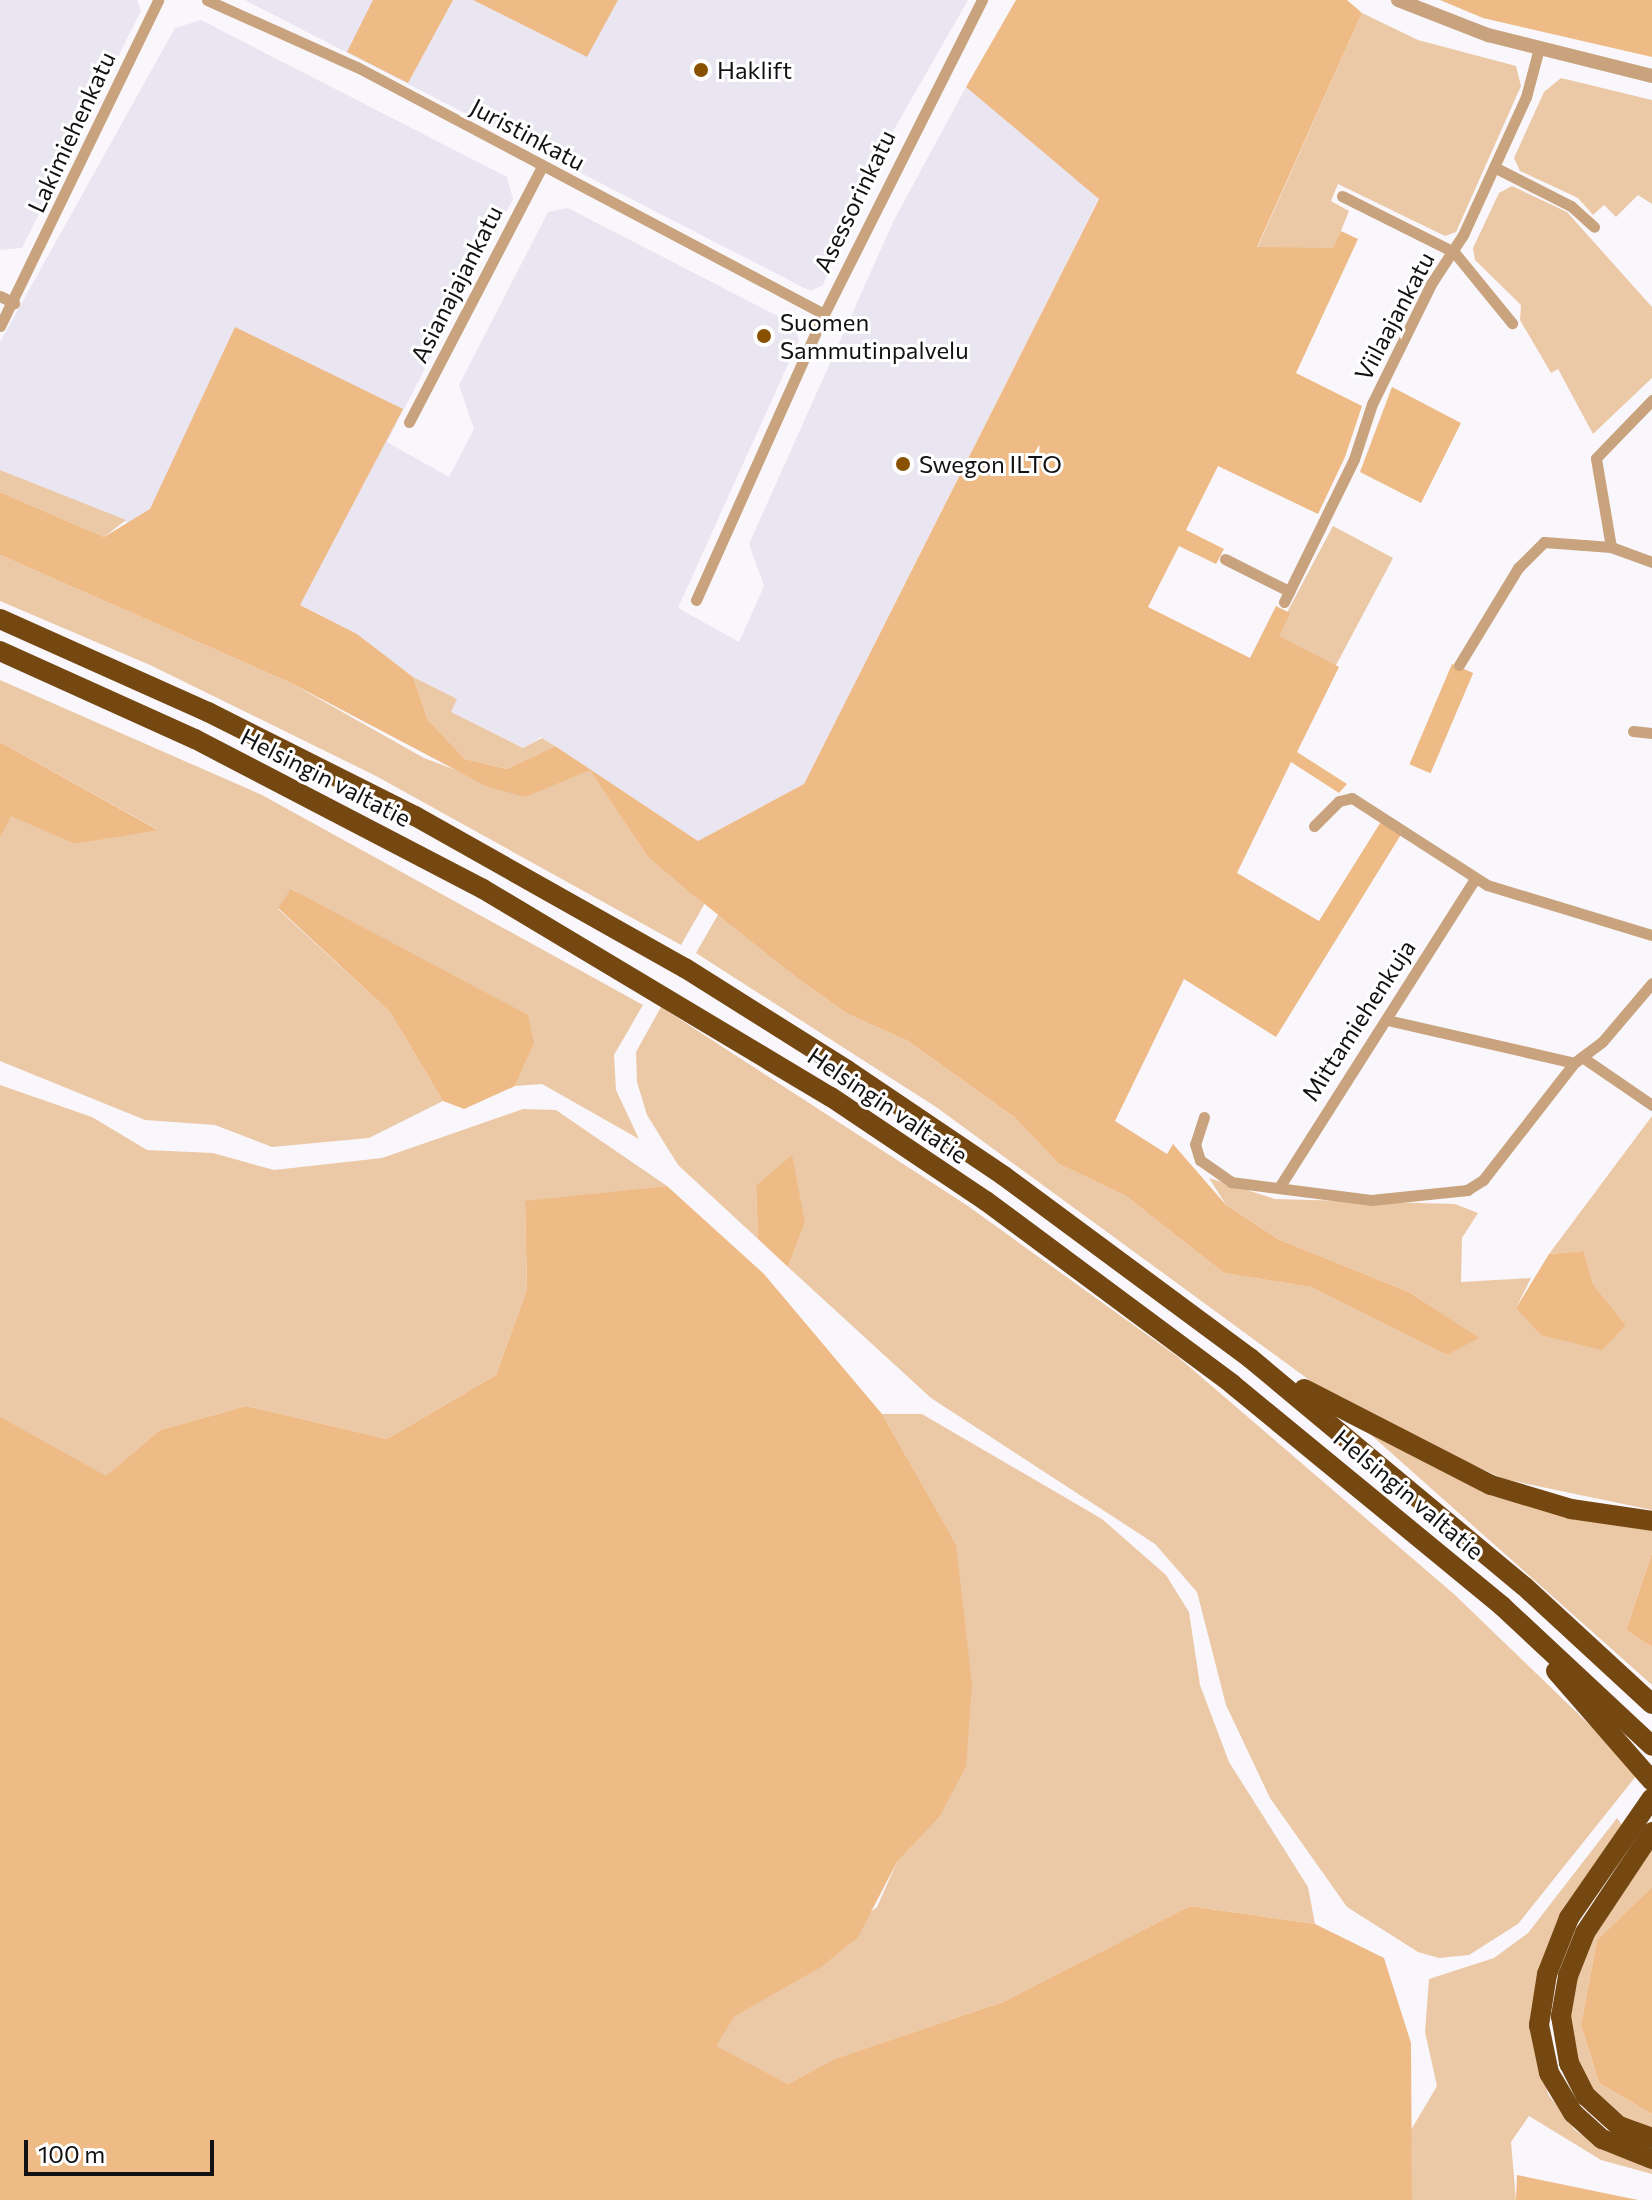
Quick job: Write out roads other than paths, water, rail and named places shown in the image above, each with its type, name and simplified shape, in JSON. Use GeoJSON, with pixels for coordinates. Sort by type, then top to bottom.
{"type":"FeatureCollection","features":[{"type":"Feature","properties":{"kind":"highway","name":"Helsingin valtatie"},"geometry":{"type":"LineString","coordinates":[[0,619],[334,774],[685,968],[1004,1176],[1250,1358],[1524,1586],[1652,1704]]}},
{"type":"Feature","properties":{"kind":"highway","name":"Helsingin valtatie"},"geometry":{"type":"LineString","coordinates":[[0,651],[319,802],[483,889],[751,1046],[1091,1276],[1331,1462],[1502,1606],[1652,1746]]}},
{"type":"Feature","properties":{"kind":"highway"},"geometry":{"type":"LineString","coordinates":[[1250,1358],[1436,1462],[1491,1485],[1571,1509],[1652,1521]]}},
{"type":"Feature","properties":{"kind":"highway"},"geometry":{"type":"LineString","coordinates":[[1502,1606],[1652,1781]]}},
{"type":"Feature","properties":{"kind":"highway"},"geometry":{"type":"LineString","coordinates":[[1652,1798],[1641,1834],[1585,1933],[1568,1976],[1561,2016],[1569,2063],[1586,2096],[1619,2126],[1652,2138]]}},
{"type":"Feature","properties":{"kind":"highway"},"geometry":{"type":"LineString","coordinates":[[1641,1834],[1561,1936],[1543,1990],[1539,2025],[1549,2073],[1573,2113],[1609,2144],[1652,2159]]}},
{"type":"Feature","properties":{"kind":"street","name":"Lakimiehenkatu"},"geometry":{"type":"LineString","coordinates":[[0,326],[14,303],[158,0]]}},
{"type":"Feature","properties":{"kind":"street","name":"Juristinkatu"},"geometry":{"type":"LineString","coordinates":[[207,0],[357,67],[824,314]]}},
{"type":"Feature","properties":{"kind":"street","name":"Asessorinkatu"},"geometry":{"type":"LineString","coordinates":[[696,600],[824,314],[982,0]]}},
{"type":"Feature","properties":{"kind":"street"},"geometry":{"type":"LineString","coordinates":[[1398,0],[1457,25],[1652,76]]}},
{"type":"Feature","properties":{"kind":"street","name":"Viilaajankatu"},"geometry":{"type":"LineString","coordinates":[[1225,559],[1287,597],[1354,459],[1372,404],[1431,284],[1454,252],[1494,167],[1539,48]]}},
{"type":"Feature","properties":{"kind":"street","name":"Asianajajankatu"},"geometry":{"type":"LineString","coordinates":[[409,422],[542,166]]}},
{"type":"Feature","properties":{"kind":"street"},"geometry":{"type":"LineString","coordinates":[[1494,167],[1571,206],[1594,227]]}},
{"type":"Feature","properties":{"kind":"street"},"geometry":{"type":"LineString","coordinates":[[1342,196],[1454,252],[1512,323]]}},
{"type":"Feature","properties":{"kind":"street"},"geometry":{"type":"LineString","coordinates":[[0,296],[14,303]]}},
{"type":"Feature","properties":{"kind":"street"},"geometry":{"type":"LineString","coordinates":[[1611,547],[1596,458],[1652,400]]}},
{"type":"Feature","properties":{"kind":"street"},"geometry":{"type":"LineString","coordinates":[[1459,665],[1528,554],[1544,542],[1611,547],[1652,562]]}},
{"type":"Feature","properties":{"kind":"street"},"geometry":{"type":"LineString","coordinates":[[1633,731],[1652,733]]}},
{"type":"Feature","properties":{"kind":"street"},"geometry":{"type":"LineString","coordinates":[[1314,826],[1339,801],[1352,798],[1475,879],[1652,935]]}},
{"type":"Feature","properties":{"kind":"street","name":"Mittamiehenkuja"},"geometry":{"type":"LineString","coordinates":[[1280,1186],[1475,879]]}},
{"type":"Feature","properties":{"kind":"street"},"geometry":{"type":"LineString","coordinates":[[1204,1117],[1195,1144],[1205,1168],[1231,1182],[1387,1200],[1467,1190],[1483,1180],[1578,1060],[1652,983]]}},
{"type":"Feature","properties":{"kind":"street"},"geometry":{"type":"LineString","coordinates":[[1387,1020],[1578,1060],[1652,1105]]}},
{"type":"Feature","properties":{"kind":"place","name":"Haklift"},"geometry":{"type":"Point","coordinates":[701,70]}},
{"type":"Feature","properties":{"kind":"place","name":"Suomen Sammutinpalvelu"},"geometry":{"type":"Point","coordinates":[764,336]}},
{"type":"Feature","properties":{"kind":"place","name":"Swegon ILTO"},"geometry":{"type":"Point","coordinates":[903,464]}}]}
